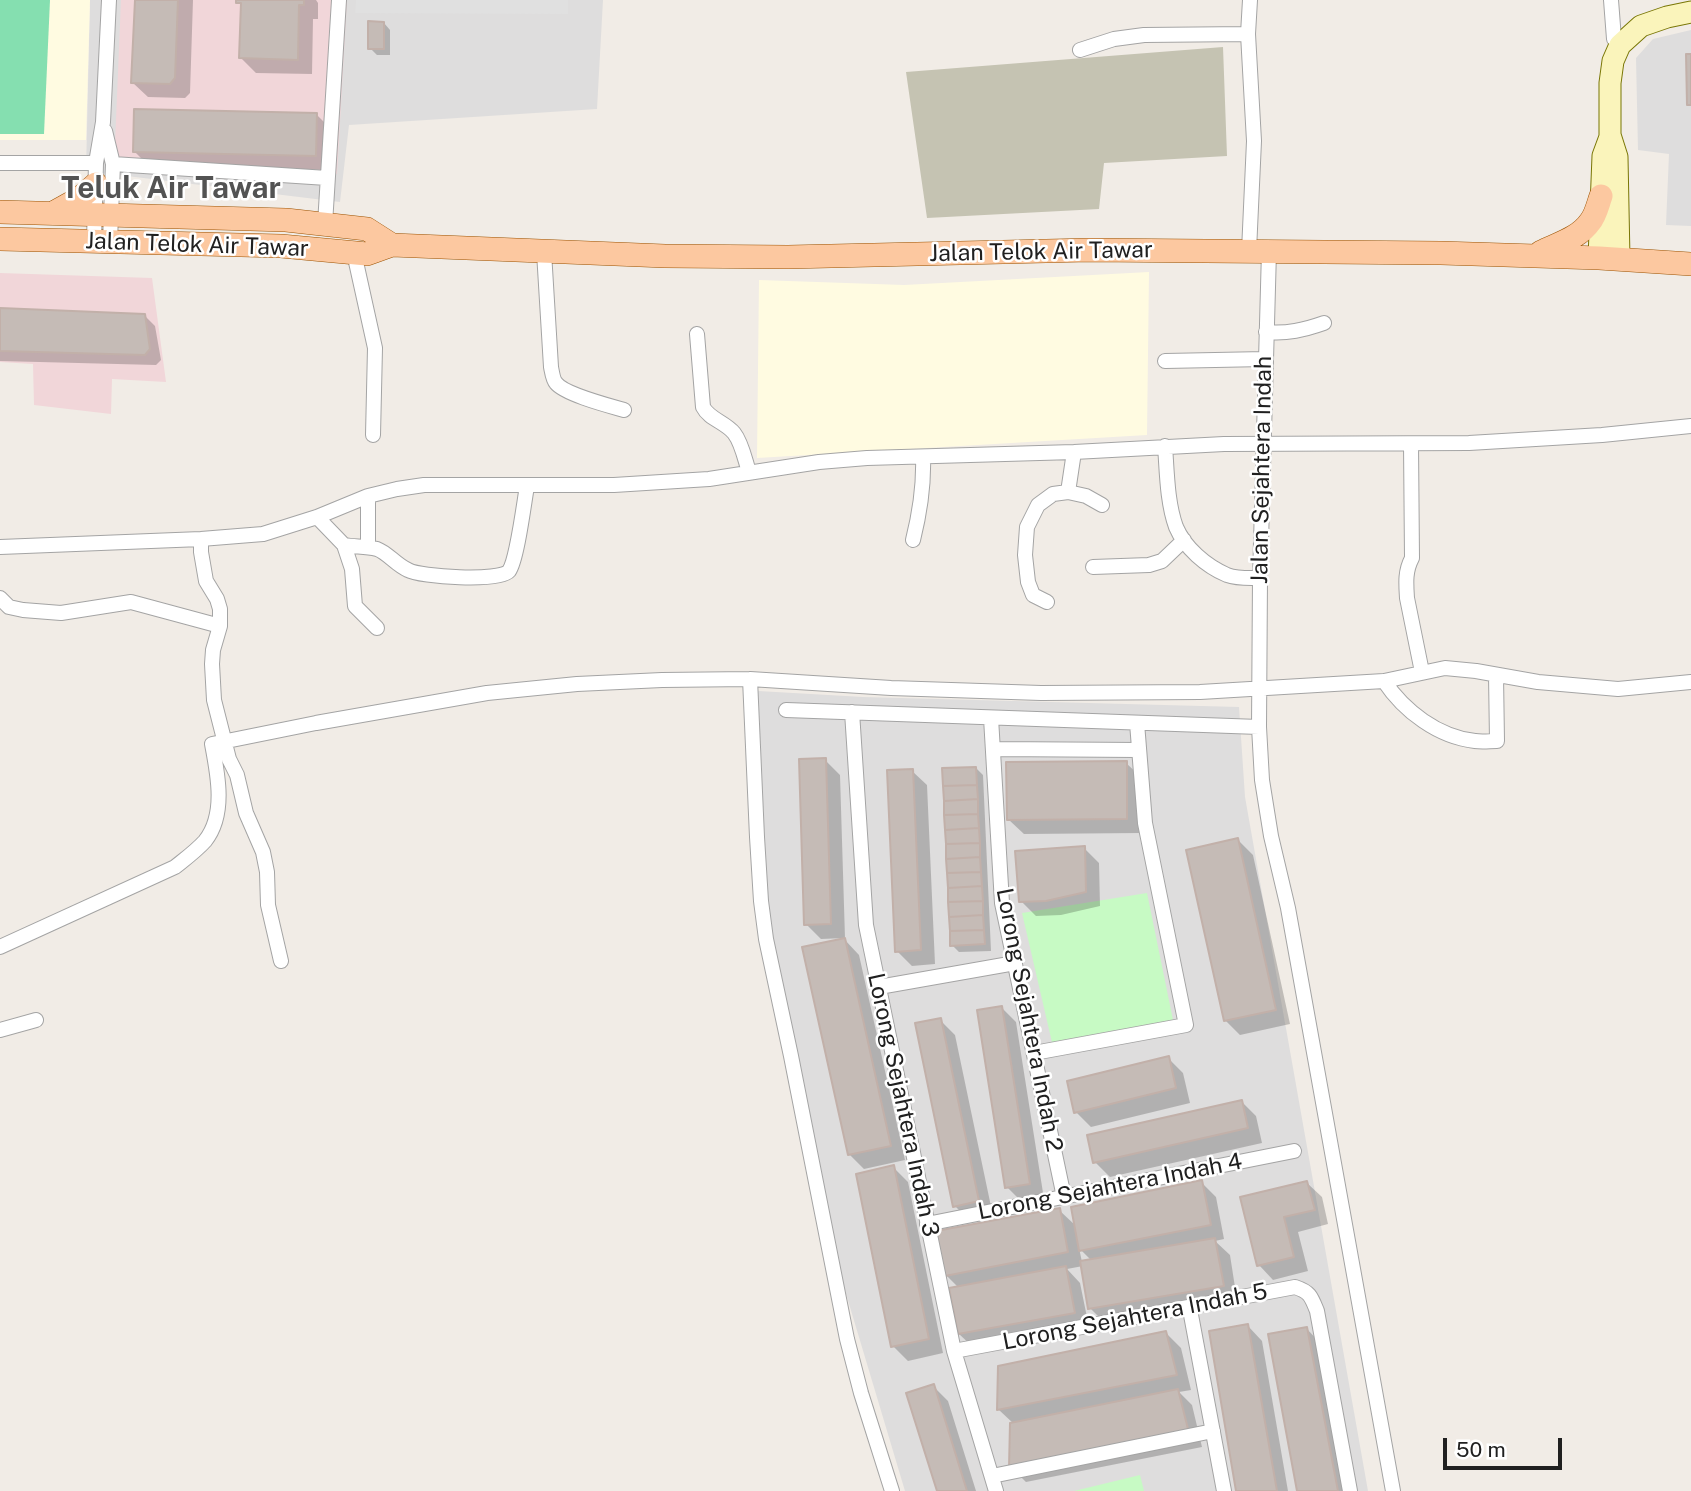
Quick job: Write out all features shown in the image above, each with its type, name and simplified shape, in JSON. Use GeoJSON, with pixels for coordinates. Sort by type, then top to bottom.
{"type":"FeatureCollection","features":[{"type":"Feature","properties":{"kind":"main road"},"geometry":{"type":"LineString","coordinates":[[1609,258],[1617,157],[1610,135],[1610,83],[1619,45],[1640,26],[1691,12]]}},
{"type":"Feature","properties":{"kind":"main road"},"geometry":{"type":"LineString","coordinates":[[1609,258],[1601,195],[1603,156],[1610,135]]}},
{"type":"Feature","properties":{"kind":"main road"},"geometry":{"type":"LineString","coordinates":[[53,213],[80,198],[96,174]]}},
{"type":"Feature","properties":{"kind":"main road"},"geometry":{"type":"LineString","coordinates":[[1535,255],[1582,231],[1592,221],[1601,195]]}},
{"type":"Feature","properties":{"kind":"main road","name":"Jalan Telok Air Tawar"},"geometry":{"type":"LineString","coordinates":[[0,212],[286,220],[367,229],[392,245]]}},
{"type":"Feature","properties":{"kind":"main road","name":"Jalan Telok Air Tawar"},"geometry":{"type":"LineString","coordinates":[[0,239],[281,246],[367,254],[392,245],[666,256],[788,257],[1088,250],[1259,251],[1535,255],[1691,264]]}},
{"type":"Feature","properties":{"kind":"street"},"geometry":{"type":"LineString","coordinates":[[103,215],[96,174],[103,122],[109,0]]}},
{"type":"Feature","properties":{"kind":"street"},"geometry":{"type":"LineString","coordinates":[[325,224],[340,0]]}},
{"type":"Feature","properties":{"kind":"street","name":"Jalan Sejahtera Indah"},"geometry":{"type":"LineString","coordinates":[[1250,0],[1248,34],[1259,251],[1266,332],[1258,689],[1262,780],[1271,836],[1288,908],[1392,1491]]}},
{"type":"Feature","properties":{"kind":"street"},"geometry":{"type":"LineString","coordinates":[[1611,0],[1614,39],[1619,45]]}},
{"type":"Feature","properties":{"kind":"street"},"geometry":{"type":"LineString","coordinates":[[1080,50],[1114,39],[1144,35],[1248,34]]}},
{"type":"Feature","properties":{"kind":"street"},"geometry":{"type":"LineString","coordinates":[[102,241],[103,215],[113,164],[103,122]]}},
{"type":"Feature","properties":{"kind":"street"},"geometry":{"type":"LineString","coordinates":[[0,163],[96,174]]}},
{"type":"Feature","properties":{"kind":"street"},"geometry":{"type":"LineString","coordinates":[[113,164],[327,178]]}},
{"type":"Feature","properties":{"kind":"street"},"geometry":{"type":"LineString","coordinates":[[544,252],[551,367],[555,383],[594,401],[624,410]]}},
{"type":"Feature","properties":{"kind":"street"},"geometry":{"type":"LineString","coordinates":[[354,253],[375,348],[373,435]]}},
{"type":"Feature","properties":{"kind":"street"},"geometry":{"type":"LineString","coordinates":[[1266,332],[1282,334],[1302,331],[1324,323]]}},
{"type":"Feature","properties":{"kind":"street"},"geometry":{"type":"LineString","coordinates":[[697,334],[703,407],[706,413],[733,431],[749,472]]}},
{"type":"Feature","properties":{"kind":"street"},"geometry":{"type":"LineString","coordinates":[[1165,361],[1265,359]]}},
{"type":"Feature","properties":{"kind":"street"},"geometry":{"type":"LineString","coordinates":[[0,547],[263,534],[317,517],[368,496],[424,485],[614,485],[709,478],[819,462],[1165,446],[1536,440],[1691,426]]}},
{"type":"Feature","properties":{"kind":"street"},"geometry":{"type":"LineString","coordinates":[[1411,444],[1412,558],[1408,566],[1406,598],[1422,671]]}},
{"type":"Feature","properties":{"kind":"street"},"geometry":{"type":"LineString","coordinates":[[1165,446],[1170,505],[1184,540],[1208,565],[1228,575],[1260,578]]}},
{"type":"Feature","properties":{"kind":"street"},"geometry":{"type":"LineString","coordinates":[[1068,492],[1074,452]]}},
{"type":"Feature","properties":{"kind":"street"},"geometry":{"type":"LineString","coordinates":[[913,540],[923,488],[923,457]]}},
{"type":"Feature","properties":{"kind":"street"},"geometry":{"type":"LineString","coordinates":[[344,545],[381,550],[406,570],[416,573],[465,577],[503,575],[509,571],[514,558],[527,486]]}},
{"type":"Feature","properties":{"kind":"street"},"geometry":{"type":"LineString","coordinates":[[1047,602],[1033,595],[1028,582],[1025,555],[1027,527],[1038,505],[1053,494],[1068,492],[1086,496],[1102,505]]}},
{"type":"Feature","properties":{"kind":"street"},"geometry":{"type":"LineString","coordinates":[[368,496],[368,547]]}},
{"type":"Feature","properties":{"kind":"street"},"geometry":{"type":"LineString","coordinates":[[317,517],[344,545],[352,569],[355,606],[377,628]]}},
{"type":"Feature","properties":{"kind":"street"},"geometry":{"type":"LineString","coordinates":[[201,539],[206,581],[220,609],[220,626],[213,650],[214,700],[246,813],[263,852],[268,872],[268,905],[281,961]]}},
{"type":"Feature","properties":{"kind":"street"},"geometry":{"type":"LineString","coordinates":[[1093,567],[1149,565],[1162,561],[1184,540]]}},
{"type":"Feature","properties":{"kind":"street"},"geometry":{"type":"LineString","coordinates":[[0,598],[9,607],[16,609],[61,613],[131,602],[220,626]]}},
{"type":"Feature","properties":{"kind":"street"},"geometry":{"type":"LineString","coordinates":[[0,947],[175,867],[192,854],[205,841],[214,825],[218,808],[212,744],[487,693],[577,684],[751,679],[891,688],[1041,693],[1200,692],[1384,681],[1445,668],[1538,682],[1618,689],[1691,682]]}},
{"type":"Feature","properties":{"kind":"street"},"geometry":{"type":"LineString","coordinates":[[1384,681],[1405,707],[1431,726],[1474,741],[1497,741],[1496,675]]}},
{"type":"Feature","properties":{"kind":"street"},"geometry":{"type":"LineString","coordinates":[[751,679],[758,850],[766,939],[847,1339],[892,1491]]}},
{"type":"Feature","properties":{"kind":"street"},"geometry":{"type":"LineString","coordinates":[[786,710],[1258,727]]}},
{"type":"Feature","properties":{"kind":"street","name":"Lorong Sejahtera Indah 3"},"geometry":{"type":"LineString","coordinates":[[852,712],[866,925],[954,1351],[996,1491]]}},
{"type":"Feature","properties":{"kind":"street","name":"Lorong Sejahtera Indah 2"},"geometry":{"type":"LineString","coordinates":[[991,718],[1002,903],[1064,1196]]}},
{"type":"Feature","properties":{"kind":"street"},"geometry":{"type":"LineString","coordinates":[[1034,1053],[1186,1025],[1145,823],[1137,723]]}},
{"type":"Feature","properties":{"kind":"street"},"geometry":{"type":"LineString","coordinates":[[993,749],[1139,750]]}},
{"type":"Feature","properties":{"kind":"street"},"geometry":{"type":"LineString","coordinates":[[878,987],[1015,963]]}},
{"type":"Feature","properties":{"kind":"street"},"geometry":{"type":"LineString","coordinates":[[0,1030],[36,1020]]}},
{"type":"Feature","properties":{"kind":"street","name":"Lorong Sejahtera Indah 4"},"geometry":{"type":"LineString","coordinates":[[927,1224],[1294,1151]]}},
{"type":"Feature","properties":{"kind":"street","name":"Lorong Sejahtera Indah 5"},"geometry":{"type":"LineString","coordinates":[[954,1351],[1295,1287],[1307,1290],[1317,1311],[1350,1491]]}},
{"type":"Feature","properties":{"kind":"street"},"geometry":{"type":"LineString","coordinates":[[1191,1315],[1224,1491]]}},
{"type":"Feature","properties":{"kind":"street"},"geometry":{"type":"LineString","coordinates":[[992,1476],[1213,1431]]}},
{"type":"Feature","properties":{"kind":"shaded area"},"geometry":{"type":"Polygon","coordinates":[[[0,0],[90,0],[86,140],[0,140],[0,0]]]}},
{"type":"Feature","properties":{"kind":"shaded area"},"geometry":{"type":"Polygon","coordinates":[[[90,0],[603,0],[597,109],[349,125],[340,202],[86,171],[90,0]]]}},
{"type":"Feature","properties":{"kind":"shaded area"},"geometry":{"type":"Polygon","coordinates":[[[121,0],[347,0],[337,174],[114,168],[121,0]]]}},
{"type":"Feature","properties":{"kind":"shaded area"},"geometry":{"type":"Polygon","coordinates":[[[356,0],[568,0],[568,14],[355,13],[356,0]]]}},
{"type":"Feature","properties":{"kind":"shaded area"},"geometry":{"type":"Polygon","coordinates":[[[1691,30],[1691,226],[1666,225],[1669,154],[1638,150],[1636,58],[1653,39],[1691,30]]]}},
{"type":"Feature","properties":{"kind":"shaded area"},"geometry":{"type":"Polygon","coordinates":[[[1223,47],[1227,156],[1104,163],[1099,209],[927,218],[906,72],[1223,47]]]}},
{"type":"Feature","properties":{"kind":"shaded area"},"geometry":{"type":"Polygon","coordinates":[[[1149,272],[1147,435],[757,458],[759,280],[904,285],[1149,272]]]}},
{"type":"Feature","properties":{"kind":"shaded area"},"geometry":{"type":"Polygon","coordinates":[[[0,273],[152,278],[166,382],[112,379],[111,414],[34,405],[33,364],[0,362],[0,273]]]}},
{"type":"Feature","properties":{"kind":"shaded area"},"geometry":{"type":"Polygon","coordinates":[[[758,691],[863,697],[1239,707],[1245,797],[1368,1491],[905,1491],[841,1277],[768,920],[758,691]]]}},
{"type":"Feature","properties":{"kind":"green space"},"geometry":{"type":"Polygon","coordinates":[[[0,0],[50,0],[44,134],[0,134],[0,0]]]}},
{"type":"Feature","properties":{"kind":"green space"},"geometry":{"type":"Polygon","coordinates":[[[1147,893],[1173,1020],[1054,1051],[1022,913],[1147,893]]]}},
{"type":"Feature","properties":{"kind":"green space"},"geometry":{"type":"Polygon","coordinates":[[[1140,1475],[1144,1491],[1074,1491],[1140,1475]]]}},
{"type":"Feature","properties":{"kind":"building"},"geometry":{"type":"Polygon","coordinates":[[[135,0],[178,0],[175,78],[170,84],[131,83],[135,0]]]}},
{"type":"Feature","properties":{"kind":"building"},"geometry":{"type":"Polygon","coordinates":[[[236,0],[304,0],[304,5],[299,5],[298,60],[239,58],[241,3],[236,3],[236,0]]]}},
{"type":"Feature","properties":{"kind":"building"},"geometry":{"type":"Polygon","coordinates":[[[368,21],[384,22],[384,49],[368,49],[368,21]]]}},
{"type":"Feature","properties":{"kind":"building"},"geometry":{"type":"Polygon","coordinates":[[[1686,54],[1691,54],[1691,105],[1687,105],[1686,54]]]}},
{"type":"Feature","properties":{"kind":"building"},"geometry":{"type":"Polygon","coordinates":[[[134,109],[317,113],[316,156],[133,152],[134,109]]]}},
{"type":"Feature","properties":{"kind":"building"},"geometry":{"type":"Polygon","coordinates":[[[0,308],[145,314],[150,349],[145,355],[0,351],[0,308]]]}},
{"type":"Feature","properties":{"kind":"building"},"geometry":{"type":"Polygon","coordinates":[[[826,758],[831,924],[804,925],[799,759],[826,758]]]}},
{"type":"Feature","properties":{"kind":"building"},"geometry":{"type":"Polygon","coordinates":[[[1127,761],[1127,819],[1007,820],[1006,762],[1127,761]]]}},
{"type":"Feature","properties":{"kind":"building"},"geometry":{"type":"Polygon","coordinates":[[[976,767],[977,785],[943,786],[942,768],[976,767]]]}},
{"type":"Feature","properties":{"kind":"building"},"geometry":{"type":"Polygon","coordinates":[[[913,769],[921,950],[895,952],[887,770],[913,769]]]}},
{"type":"Feature","properties":{"kind":"building"},"geometry":{"type":"Polygon","coordinates":[[[977,785],[978,799],[944,801],[943,786],[977,785]]]}},
{"type":"Feature","properties":{"kind":"building"},"geometry":{"type":"Polygon","coordinates":[[[978,799],[978,814],[944,815],[944,801],[978,799]]]}},
{"type":"Feature","properties":{"kind":"building"},"geometry":{"type":"Polygon","coordinates":[[[978,814],[979,828],[945,830],[944,815],[978,814]]]}},
{"type":"Feature","properties":{"kind":"building"},"geometry":{"type":"Polygon","coordinates":[[[979,828],[980,843],[946,844],[945,830],[979,828]]]}},
{"type":"Feature","properties":{"kind":"building"},"geometry":{"type":"Polygon","coordinates":[[[1238,838],[1276,1010],[1224,1021],[1186,850],[1238,838]]]}},
{"type":"Feature","properties":{"kind":"building"},"geometry":{"type":"Polygon","coordinates":[[[980,843],[980,857],[946,859],[946,844],[980,843]]]}},
{"type":"Feature","properties":{"kind":"building"},"geometry":{"type":"Polygon","coordinates":[[[1085,846],[1086,892],[1046,901],[1019,902],[1015,851],[1085,846]]]}},
{"type":"Feature","properties":{"kind":"building"},"geometry":{"type":"Polygon","coordinates":[[[980,857],[981,872],[947,873],[946,859],[980,857]]]}},
{"type":"Feature","properties":{"kind":"building"},"geometry":{"type":"Polygon","coordinates":[[[981,872],[982,886],[948,888],[947,873],[981,872]]]}},
{"type":"Feature","properties":{"kind":"building"},"geometry":{"type":"Polygon","coordinates":[[[982,886],[983,901],[948,902],[948,888],[982,886]]]}},
{"type":"Feature","properties":{"kind":"building"},"geometry":{"type":"Polygon","coordinates":[[[983,901],[983,915],[949,917],[948,902],[983,901]]]}},
{"type":"Feature","properties":{"kind":"building"},"geometry":{"type":"Polygon","coordinates":[[[983,915],[984,930],[950,931],[949,917],[983,915]]]}},
{"type":"Feature","properties":{"kind":"building"},"geometry":{"type":"Polygon","coordinates":[[[984,930],[985,944],[950,946],[950,931],[984,930]]]}},
{"type":"Feature","properties":{"kind":"building"},"geometry":{"type":"Polygon","coordinates":[[[845,938],[891,1146],[848,1155],[802,947],[845,938]]]}},
{"type":"Feature","properties":{"kind":"building"},"geometry":{"type":"Polygon","coordinates":[[[1002,1006],[1030,1184],[1005,1188],[977,1010],[1002,1006]]]}},
{"type":"Feature","properties":{"kind":"building"},"geometry":{"type":"Polygon","coordinates":[[[941,1018],[979,1201],[953,1207],[915,1023],[941,1018]]]}},
{"type":"Feature","properties":{"kind":"building"},"geometry":{"type":"Polygon","coordinates":[[[1169,1056],[1176,1088],[1074,1113],[1067,1081],[1169,1056]]]}},
{"type":"Feature","properties":{"kind":"building"},"geometry":{"type":"Polygon","coordinates":[[[1242,1100],[1248,1128],[1093,1163],[1087,1135],[1242,1100]]]}},
{"type":"Feature","properties":{"kind":"building"},"geometry":{"type":"Polygon","coordinates":[[[894,1165],[929,1339],[891,1347],[856,1174],[894,1165]]]}},
{"type":"Feature","properties":{"kind":"building"},"geometry":{"type":"Polygon","coordinates":[[[1202,1180],[1211,1225],[1079,1251],[1071,1207],[1202,1180]]]}},
{"type":"Feature","properties":{"kind":"building"},"geometry":{"type":"Polygon","coordinates":[[[1307,1181],[1315,1210],[1284,1217],[1294,1257],[1257,1266],[1240,1197],[1307,1181]]]}},
{"type":"Feature","properties":{"kind":"building"},"geometry":{"type":"Polygon","coordinates":[[[1060,1208],[1068,1252],[945,1276],[936,1231],[1060,1208]]]}},
{"type":"Feature","properties":{"kind":"building"},"geometry":{"type":"Polygon","coordinates":[[[1215,1238],[1224,1286],[1088,1309],[1080,1261],[1215,1238]]]}},
{"type":"Feature","properties":{"kind":"building"},"geometry":{"type":"Polygon","coordinates":[[[1066,1266],[1075,1313],[958,1334],[949,1288],[1066,1266]]]}},
{"type":"Feature","properties":{"kind":"building"},"geometry":{"type":"Polygon","coordinates":[[[1248,1324],[1277,1491],[1236,1491],[1209,1331],[1248,1324]]]}},
{"type":"Feature","properties":{"kind":"building"},"geometry":{"type":"Polygon","coordinates":[[[1307,1327],[1338,1491],[1297,1491],[1268,1334],[1307,1327]]]}},
{"type":"Feature","properties":{"kind":"building"},"geometry":{"type":"Polygon","coordinates":[[[1166,1331],[1177,1375],[997,1410],[998,1366],[1166,1331]]]}},
{"type":"Feature","properties":{"kind":"building"},"geometry":{"type":"Polygon","coordinates":[[[934,1384],[967,1491],[937,1491],[906,1393],[934,1384]]]}},
{"type":"Feature","properties":{"kind":"building"},"geometry":{"type":"Polygon","coordinates":[[[1178,1389],[1189,1433],[1009,1468],[1010,1423],[1178,1389]]]}},
{"type":"Feature","properties":{"kind":"district","name":"Teluk Air Tawar"},"geometry":{"type":"Point","coordinates":[171,189]}}]}
